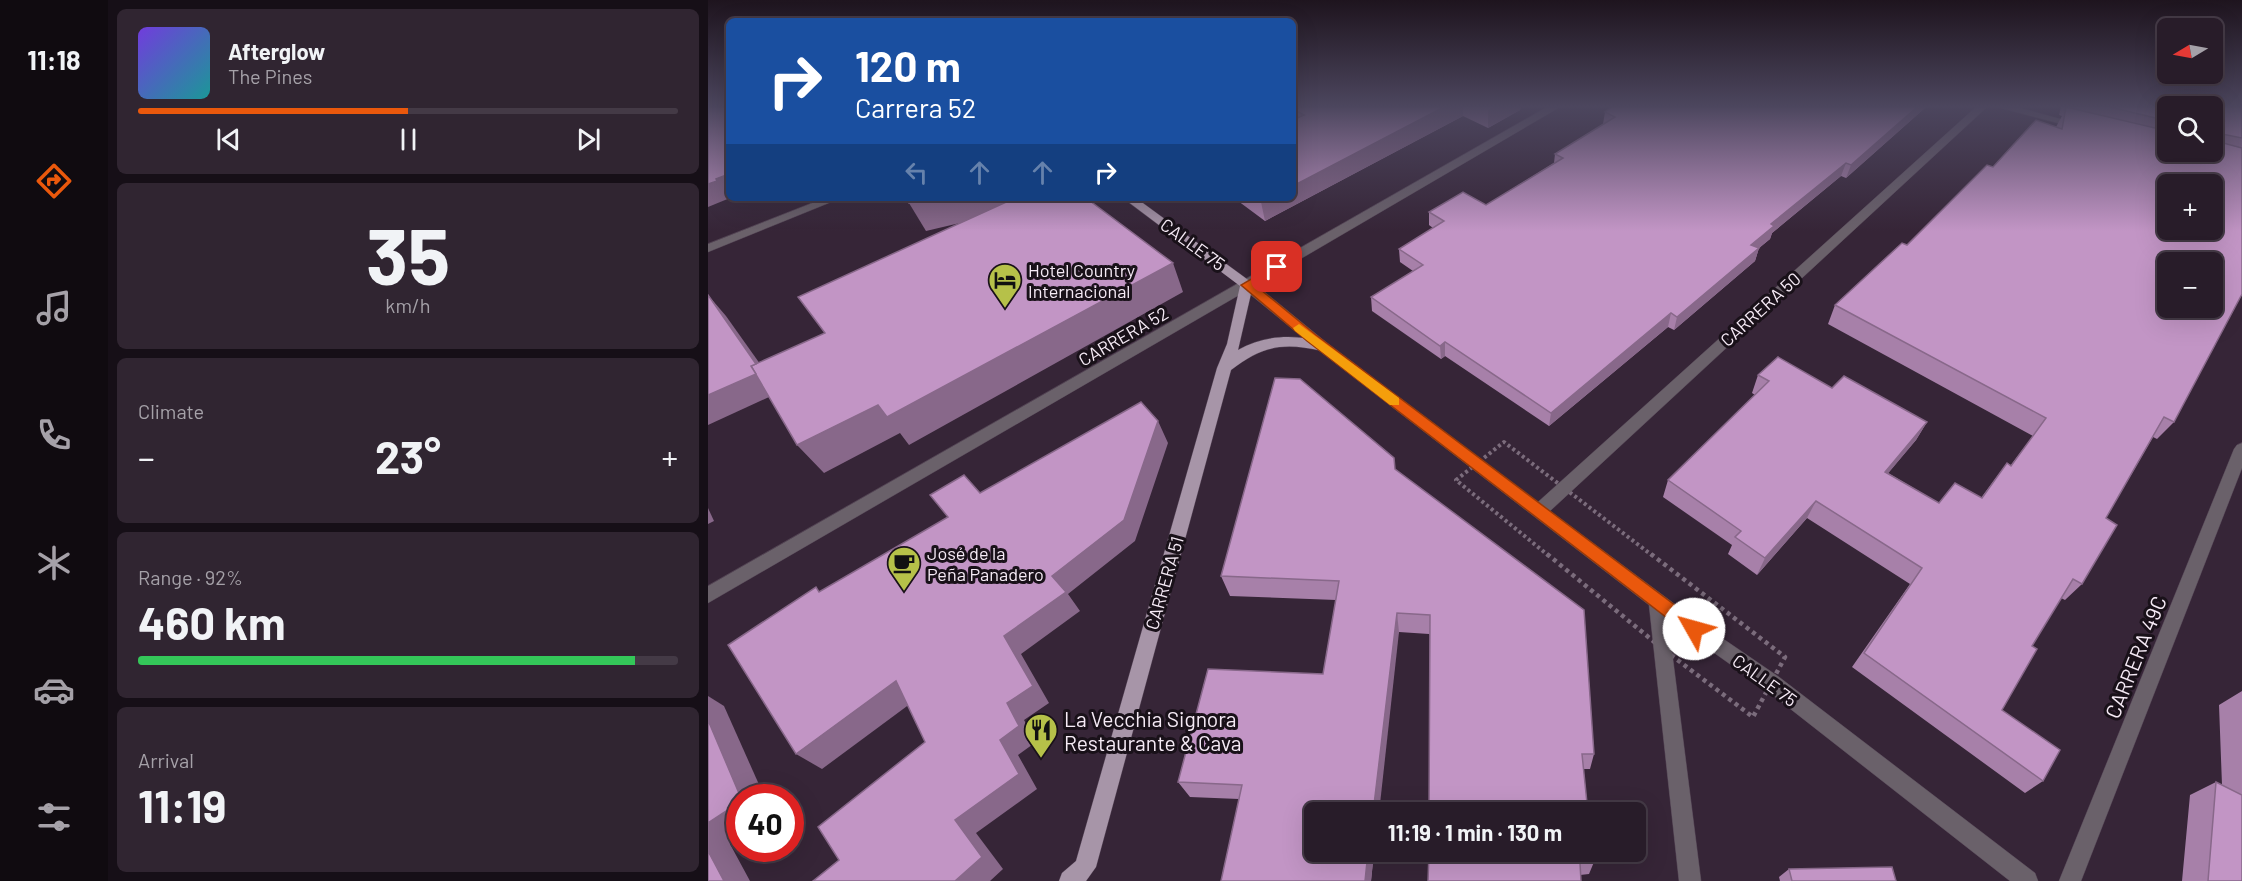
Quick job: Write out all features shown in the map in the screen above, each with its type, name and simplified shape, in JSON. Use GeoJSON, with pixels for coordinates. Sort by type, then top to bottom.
{"type":"FeatureCollection","features":[{"type":"Feature","properties":{"kind":"main road","name":"CALLE 75"},"geometry":{"type":"LineString","coordinates":[[1133,201],[1247,285]]}},
{"type":"Feature","properties":{"kind":"main road","name":"CARRERA 51"},"geometry":{"type":"LineString","coordinates":[[1078,876],[1224,368],[1234,344],[1247,285]]}},
{"type":"Feature","properties":{"kind":"main road"},"geometry":{"type":"LineString","coordinates":[[1224,368],[1239,354],[1258,344],[1280,340],[1303,341],[1322,346]]}},
{"type":"Feature","properties":{"kind":"street","name":"CARRERA 52"},"geometry":{"type":"LineString","coordinates":[[708,595],[1485,148]]}},
{"type":"Feature","properties":{"kind":"street","name":"CARRERA 50"},"geometry":{"type":"LineString","coordinates":[[1539,511],[1938,148]]}},
{"type":"Feature","properties":{"kind":"street"},"geometry":{"type":"LineString","coordinates":[[708,248],[828,201]]}},
{"type":"Feature","properties":{"kind":"street","name":"CALLE 75"},"geometry":{"type":"LineString","coordinates":[[1247,285],[1322,346],[1657,600],[1772,683],[2027,881]]}},
{"type":"Feature","properties":{"kind":"street","name":"CARRERA 49C"},"geometry":{"type":"LineString","coordinates":[[2070,881],[2242,449]]}},
{"type":"Feature","properties":{"kind":"street"},"geometry":{"type":"LineString","coordinates":[[1657,600],[1690,881]]}},
{"type":"Feature","properties":{"kind":"building"},"geometry":{"type":"Polygon","coordinates":[[[708,148],[726,148],[726,175],[708,184],[708,148]]]}},
{"type":"Feature","properties":{"kind":"building"},"geometry":{"type":"Polygon","coordinates":[[[1296,148],[1365,148],[1296,184],[1296,148]]]}},
{"type":"Feature","properties":{"kind":"building"},"geometry":{"type":"Polygon","coordinates":[[[1565,148],[1870,148],[1851,165],[1846,163],[1771,224],[1774,226],[1751,245],[1759,248],[1677,317],[1671,313],[1551,413],[1445,342],[1440,346],[1371,297],[1423,265],[1399,249],[1444,221],[1429,212],[1463,192],[1486,205],[1563,158],[1555,154],[1565,148]]]}},
{"type":"Feature","properties":{"kind":"building"},"geometry":{"type":"Polygon","coordinates":[[[2010,148],[2157,148],[2157,162],[2223,162],[2223,148],[2242,148],[2242,294],[2174,422],[2164,417],[2106,518],[2117,525],[2082,584],[2073,579],[2032,646],[2037,649],[2002,710],[2060,750],[2043,781],[1864,653],[1922,568],[1816,501],[1765,558],[1735,537],[1741,531],[1668,480],[1769,381],[1758,375],[1778,357],[1832,388],[1844,376],[1927,422],[1885,472],[1939,503],[1955,483],[1982,498],[2007,463],[2011,466],[2046,418],[1835,305],[1902,243],[1907,245],[1987,165],[1993,167],[2010,148]]]}},
{"type":"Feature","properties":{"kind":"building","name":"Hotel Country Internacional"},"geometry":{"type":"Polygon","coordinates":[[[1008,201],[1090,201],[1173,263],[887,417],[878,405],[797,445],[751,366],[825,333],[798,297],[1008,201]]]}},
{"type":"Feature","properties":{"kind":"building"},"geometry":{"type":"Polygon","coordinates":[[[708,295],[756,364],[751,366],[756,374],[708,395],[708,295]]]}},
{"type":"Feature","properties":{"kind":"building"},"geometry":{"type":"Polygon","coordinates":[[[1275,378],[1300,379],[1394,458],[1395,469],[1584,610],[1594,754],[1582,754],[1587,802],[1429,802],[1430,615],[1397,613],[1374,802],[1304,802],[1304,862],[1367,862],[1365,881],[1221,881],[1242,785],[1178,782],[1208,669],[1323,674],[1339,581],[1221,576],[1275,378]]]}},
{"type":"Feature","properties":{"kind":"building"},"geometry":{"type":"Polygon","coordinates":[[[1141,402],[1158,421],[1124,520],[1052,576],[1066,592],[1004,636],[1033,686],[1007,703],[1019,726],[1000,740],[1019,774],[955,820],[982,857],[955,881],[813,881],[839,860],[818,827],[925,742],[896,681],[796,754],[728,645],[816,587],[819,592],[948,517],[930,495],[964,475],[980,493],[1141,402]]]}},
{"type":"Feature","properties":{"kind":"building"},"geometry":{"type":"Polygon","coordinates":[[[708,720],[735,784],[726,784],[726,811],[708,823],[708,720]]]}},
{"type":"Feature","properties":{"kind":"building"},"geometry":{"type":"Polygon","coordinates":[[[2216,782],[2242,795],[2242,881],[2208,881],[2216,782]]]}},
{"type":"Feature","properties":{"kind":"building"},"geometry":{"type":"Polygon","coordinates":[[[708,851],[724,881],[708,881],[708,851]]]}},
{"type":"Feature","properties":{"kind":"building"},"geometry":{"type":"Polygon","coordinates":[[[1429,862],[1594,862],[1580,863],[1581,881],[1428,881],[1429,862]]]}},
{"type":"Feature","properties":{"kind":"building"},"geometry":{"type":"Polygon","coordinates":[[[1892,867],[1896,881],[1792,881],[1789,869],[1892,867]]]}},
{"type":"Feature","properties":{"kind":"slow traffic"},"geometry":{"type":"LineString","coordinates":[[1299,328],[1395,401]]}},
{"type":"Feature","properties":{"kind":"place","name":"Hotel Country Internacional"},"geometry":{"type":"Point","coordinates":[1005,309]}},
{"type":"Feature","properties":{"kind":"place","name":"José de la Peña Panadero"},"geometry":{"type":"Point","coordinates":[904,592]}},
{"type":"Feature","properties":{"kind":"place","name":"La Vecchia Signora Restaurante & Cava"},"geometry":{"type":"Point","coordinates":[1041,759]}},
{"type":"Feature","properties":{"kind":"route"},"geometry":{"type":"LineString","coordinates":[[1277,267],[1247,285],[1311,338],[1694,629]]}}]}
